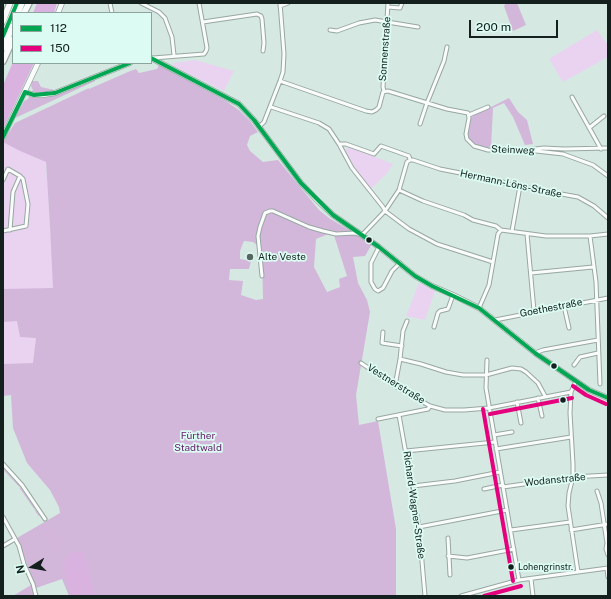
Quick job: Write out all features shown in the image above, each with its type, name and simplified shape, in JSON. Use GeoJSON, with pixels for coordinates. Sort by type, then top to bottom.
{"type":"FeatureCollection","features":[{"type":"Feature","properties":{"kind":"highway"},"geometry":{"type":"LineString","coordinates":[[3,21],[10,3]]}},
{"type":"Feature","properties":{"kind":"highway"},"geometry":{"type":"LineString","coordinates":[[24,12],[29,3]]}},
{"type":"Feature","properties":{"kind":"highway"},"geometry":{"type":"LineString","coordinates":[[3,36],[12,15]]}},
{"type":"Feature","properties":{"kind":"highway"},"geometry":{"type":"LineString","coordinates":[[3,48],[12,28]]}},
{"type":"Feature","properties":{"kind":"highway"},"geometry":{"type":"LineString","coordinates":[[3,61],[12,41]]}},
{"type":"Feature","properties":{"kind":"main road"},"geometry":{"type":"LineString","coordinates":[[152,58],[226,96],[244,108],[260,127],[301,183],[333,215],[379,247],[415,276],[432,286],[479,308],[535,353],[590,390],[608,398]]}},
{"type":"Feature","properties":{"kind":"main road"},"geometry":{"type":"LineString","coordinates":[[3,137],[38,64]]}},
{"type":"Feature","properties":{"kind":"main road"},"geometry":{"type":"LineString","coordinates":[[25,92],[42,95],[55,93],[128,64]]}},
{"type":"Feature","properties":{"kind":"street"},"geometry":{"type":"LineString","coordinates":[[142,3],[159,12],[165,18],[172,37],[174,55]]}},
{"type":"Feature","properties":{"kind":"street"},"geometry":{"type":"LineString","coordinates":[[152,58],[174,55],[204,54],[207,48],[199,3]]}},
{"type":"Feature","properties":{"kind":"street"},"geometry":{"type":"LineString","coordinates":[[260,127],[264,122],[280,82],[284,62],[280,4],[288,3]]}},
{"type":"Feature","properties":{"kind":"street","name":"Sonnenstraße"},"geometry":{"type":"LineString","coordinates":[[384,91],[388,3]]}},
{"type":"Feature","properties":{"kind":"street","name":"Sonnenstraße"},"geometry":{"type":"LineString","coordinates":[[388,7],[400,8],[402,3]]}},
{"type":"Feature","properties":{"kind":"street"},"geometry":{"type":"LineString","coordinates":[[203,22],[257,14],[261,16],[264,43],[263,51]]}},
{"type":"Feature","properties":{"kind":"street"},"geometry":{"type":"LineString","coordinates":[[330,30],[337,31],[359,23],[375,20],[418,27]]}},
{"type":"Feature","properties":{"kind":"street"},"geometry":{"type":"LineString","coordinates":[[420,124],[448,47]]}},
{"type":"Feature","properties":{"kind":"street"},"geometry":{"type":"LineString","coordinates":[[280,82],[372,112],[379,107],[381,94],[384,91],[469,114],[488,107]]}},
{"type":"Feature","properties":{"kind":"street"},"geometry":{"type":"LineString","coordinates":[[572,97],[601,148]]}},
{"type":"Feature","properties":{"kind":"street"},"geometry":{"type":"LineString","coordinates":[[271,106],[325,126],[339,144],[352,168],[383,206],[385,211],[409,229],[437,244],[493,262]]}},
{"type":"Feature","properties":{"kind":"street","name":"Steinweg"},"geometry":{"type":"LineString","coordinates":[[469,114],[466,134],[467,139],[474,146],[488,150],[528,151],[534,149],[536,151],[563,154],[593,166],[608,176]]}},
{"type":"Feature","properties":{"kind":"street"},"geometry":{"type":"LineString","coordinates":[[589,128],[604,116]]}},
{"type":"Feature","properties":{"kind":"street","name":"Hermann-Löns-Straße"},"geometry":{"type":"LineString","coordinates":[[339,144],[346,144],[374,154],[381,146],[413,160],[440,169],[578,198],[594,206],[608,218]]}},
{"type":"Feature","properties":{"kind":"street"},"geometry":{"type":"LineString","coordinates":[[534,149],[608,148]]}},
{"type":"Feature","properties":{"kind":"street"},"geometry":{"type":"LineString","coordinates":[[563,154],[564,149]]}},
{"type":"Feature","properties":{"kind":"street"},"geometry":{"type":"LineString","coordinates":[[262,276],[258,236],[265,213],[270,211],[309,227],[336,234],[362,235],[385,211],[399,190],[409,158]]}},
{"type":"Feature","properties":{"kind":"street"},"geometry":{"type":"LineString","coordinates":[[3,180],[8,169],[20,176],[23,179],[28,204],[26,226],[3,231]]}},
{"type":"Feature","properties":{"kind":"street"},"geometry":{"type":"LineString","coordinates":[[10,230],[13,192],[20,176]]}},
{"type":"Feature","properties":{"kind":"street"},"geometry":{"type":"LineString","coordinates":[[512,232],[520,186]]}},
{"type":"Feature","properties":{"kind":"street"},"geometry":{"type":"LineString","coordinates":[[399,190],[473,220],[496,226],[501,230],[546,236],[590,236],[608,234]]}},
{"type":"Feature","properties":{"kind":"street"},"geometry":{"type":"LineString","coordinates":[[479,308],[489,285],[498,234],[501,230]]}},
{"type":"Feature","properties":{"kind":"street"},"geometry":{"type":"LineString","coordinates":[[527,234],[534,311]]}},
{"type":"Feature","properties":{"kind":"street"},"geometry":{"type":"LineString","coordinates":[[590,236],[597,299],[600,384]]}},
{"type":"Feature","properties":{"kind":"street"},"geometry":{"type":"LineString","coordinates":[[379,247],[371,262],[372,282],[374,289],[378,291],[383,288],[392,271],[400,263]]}},
{"type":"Feature","properties":{"kind":"street"},"geometry":{"type":"LineString","coordinates":[[531,273],[594,268]]}},
{"type":"Feature","properties":{"kind":"street"},"geometry":{"type":"LineString","coordinates":[[434,327],[438,313],[448,309],[453,295]]}},
{"type":"Feature","properties":{"kind":"street","name":"Goethestraße"},"geometry":{"type":"LineString","coordinates":[[495,320],[534,311],[608,298]]}},
{"type":"Feature","properties":{"kind":"street"},"geometry":{"type":"LineString","coordinates":[[564,306],[569,328]]}},
{"type":"Feature","properties":{"kind":"street"},"geometry":{"type":"LineString","coordinates":[[395,386],[407,321]]}},
{"type":"Feature","properties":{"kind":"street"},"geometry":{"type":"LineString","coordinates":[[383,332],[382,343],[402,346]]}},
{"type":"Feature","properties":{"kind":"street"},"geometry":{"type":"LineString","coordinates":[[535,353],[543,350],[598,340]]}},
{"type":"Feature","properties":{"kind":"street"},"geometry":{"type":"LineString","coordinates":[[574,365],[580,356],[598,353]]}},
{"type":"Feature","properties":{"kind":"street"},"geometry":{"type":"LineString","coordinates":[[400,359],[446,372],[463,375],[486,375],[512,368],[520,369],[526,372],[538,383],[545,396]]}},
{"type":"Feature","properties":{"kind":"street"},"geometry":{"type":"LineString","coordinates":[[487,360],[486,388],[519,580]]}},
{"type":"Feature","properties":{"kind":"street","name":"Vestnerstraße"},"geometry":{"type":"LineString","coordinates":[[361,363],[395,386],[430,406],[445,410],[489,408],[571,392]]}},
{"type":"Feature","properties":{"kind":"street"},"geometry":{"type":"LineString","coordinates":[[576,381],[571,392],[573,477],[569,493],[568,506],[578,572]]}},
{"type":"Feature","properties":{"kind":"street"},"geometry":{"type":"LineString","coordinates":[[538,398],[542,416]]}},
{"type":"Feature","properties":{"kind":"street"},"geometry":{"type":"LineString","coordinates":[[517,402],[521,423]]}},
{"type":"Feature","properties":{"kind":"street","name":"Vestnerstraße"},"geometry":{"type":"LineString","coordinates":[[378,419],[428,409],[430,406]]}},
{"type":"Feature","properties":{"kind":"street","name":"Richard-Wagner-Straße"},"geometry":{"type":"LineString","coordinates":[[399,415],[419,526],[425,596]]}},
{"type":"Feature","properties":{"kind":"street"},"geometry":{"type":"LineString","coordinates":[[494,435],[512,432]]}},
{"type":"Feature","properties":{"kind":"street"},"geometry":{"type":"LineString","coordinates":[[496,449],[571,437]]}},
{"type":"Feature","properties":{"kind":"street"},"geometry":{"type":"LineString","coordinates":[[406,451],[495,442]]}},
{"type":"Feature","properties":{"kind":"street"},"geometry":{"type":"LineString","coordinates":[[3,464],[22,485],[45,519]]}},
{"type":"Feature","properties":{"kind":"street"},"geometry":{"type":"LineString","coordinates":[[413,486],[455,481],[500,472]]}},
{"type":"Feature","properties":{"kind":"street","name":"Wodanstraße"},"geometry":{"type":"LineString","coordinates":[[484,489],[573,477],[608,476]]}},
{"type":"Feature","properties":{"kind":"street"},"geometry":{"type":"LineString","coordinates":[[597,491],[606,525],[606,549],[608,555]]}},
{"type":"Feature","properties":{"kind":"street"},"geometry":{"type":"LineString","coordinates":[[419,526],[507,510]]}},
{"type":"Feature","properties":{"kind":"street"},"geometry":{"type":"LineString","coordinates":[[3,517],[19,546],[36,596]]}},
{"type":"Feature","properties":{"kind":"street"},"geometry":{"type":"LineString","coordinates":[[510,530],[570,522]]}},
{"type":"Feature","properties":{"kind":"street"},"geometry":{"type":"LineString","coordinates":[[571,530],[606,525]]}},
{"type":"Feature","properties":{"kind":"street"},"geometry":{"type":"LineString","coordinates":[[3,546],[15,538]]}},
{"type":"Feature","properties":{"kind":"street"},"geometry":{"type":"LineString","coordinates":[[448,538],[450,575]]}},
{"type":"Feature","properties":{"kind":"street"},"geometry":{"type":"LineString","coordinates":[[448,556],[467,558],[514,549]]}},
{"type":"Feature","properties":{"kind":"street"},"geometry":{"type":"LineString","coordinates":[[463,596],[519,580],[578,572],[608,569],[608,577]]}},
{"type":"Feature","properties":{"kind":"street"},"geometry":{"type":"LineString","coordinates":[[531,579],[533,596]]}},
{"type":"Feature","properties":{"kind":"shaded area"},"geometry":{"type":"Polygon","coordinates":[[[37,3],[57,3],[54,12],[33,12],[37,3]]]}},
{"type":"Feature","properties":{"kind":"shaded area"},"geometry":{"type":"Polygon","coordinates":[[[597,30],[608,45],[608,57],[563,82],[549,59],[597,30]]]}},
{"type":"Feature","properties":{"kind":"shaded area"},"geometry":{"type":"Polygon","coordinates":[[[195,60],[234,71],[224,91],[173,66],[174,63],[195,60]]]}},
{"type":"Feature","properties":{"kind":"shaded area"},"geometry":{"type":"Polygon","coordinates":[[[12,64],[34,64],[3,129],[3,85],[12,64]]]}},
{"type":"Feature","properties":{"kind":"shaded area"},"geometry":{"type":"Polygon","coordinates":[[[43,125],[55,292],[31,373],[3,375],[3,141],[43,125]]]}},
{"type":"Feature","properties":{"kind":"shaded area"},"geometry":{"type":"Polygon","coordinates":[[[348,146],[393,164],[387,173],[371,189],[360,176],[345,152],[348,146]]]}},
{"type":"Feature","properties":{"kind":"shaded area"},"geometry":{"type":"Polygon","coordinates":[[[419,283],[435,291],[425,320],[406,316],[419,283]]]}},
{"type":"Feature","properties":{"kind":"shaded area"},"geometry":{"type":"Polygon","coordinates":[[[81,550],[84,553],[95,596],[73,596],[66,578],[64,568],[65,560],[71,553],[81,550]]]}},
{"type":"Feature","properties":{"kind":"green space"},"geometry":{"type":"Polygon","coordinates":[[[506,3],[517,3],[526,25],[513,31],[504,6],[506,3]]]}},
{"type":"Feature","properties":{"kind":"green space","name":"Fürther Stadtwald"},"geometry":{"type":"Polygon","coordinates":[[[159,65],[226,101],[240,111],[258,132],[250,136],[247,145],[250,151],[263,162],[278,160],[319,210],[329,218],[372,244],[365,256],[353,257],[358,283],[367,300],[370,312],[356,395],[359,425],[378,421],[396,529],[396,596],[69,596],[62,579],[36,588],[17,538],[60,513],[59,507],[50,490],[27,463],[13,428],[11,395],[3,396],[3,364],[33,363],[36,338],[20,337],[17,321],[3,322],[3,289],[53,288],[46,162],[3,142],[15,123],[89,88],[128,72],[136,69],[139,73],[157,69],[159,65]],[[333,232],[316,239],[314,267],[327,292],[340,287],[339,279],[347,276],[333,232]],[[244,241],[240,251],[240,259],[251,261],[249,269],[230,269],[229,280],[243,281],[241,295],[256,300],[263,299],[262,249],[253,242],[244,241]]]}},
{"type":"Feature","properties":{"kind":"green space"},"geometry":{"type":"Polygon","coordinates":[[[94,79],[95,81],[15,118],[24,101],[28,99],[33,90],[31,86],[32,81],[38,81],[41,87],[63,92],[94,79]]]}},
{"type":"Feature","properties":{"kind":"green space"},"geometry":{"type":"Polygon","coordinates":[[[509,98],[518,112],[527,120],[533,144],[525,145],[513,117],[504,103],[493,108],[491,148],[475,145],[469,139],[468,134],[471,118],[476,113],[509,98]]]}},
{"type":"Feature","properties":{"kind":"green space"},"geometry":{"type":"Polygon","coordinates":[[[31,585],[35,596],[13,596],[31,585]]]}},
{"type":"Feature","properties":{"kind":"waterway"},"geometry":{"type":"LineString","coordinates":[[3,469],[19,486]]}},
{"type":"Feature","properties":{"kind":"waterway"},"geometry":{"type":"LineString","coordinates":[[20,488],[34,508]]}},
{"type":"Feature","properties":{"kind":"waterway"},"geometry":{"type":"LineString","coordinates":[[35,510],[39,516]]}},
{"type":"Feature","properties":{"kind":"waterway"},"geometry":{"type":"LineString","coordinates":[[45,525],[62,558]]}},
{"type":"Feature","properties":{"kind":"transit line","name":"112"},"geometry":{"type":"LineString","coordinates":[[13,12],[17,3]]}},
{"type":"Feature","properties":{"kind":"transit line","name":"112"},"geometry":{"type":"LineString","coordinates":[[3,36],[12,15]]}},
{"type":"Feature","properties":{"kind":"transit line","name":"112"},"geometry":{"type":"LineString","coordinates":[[152,59],[239,104],[254,120],[301,183],[333,215],[379,247],[415,276],[432,286],[479,308],[535,353],[589,390],[608,398]]}},
{"type":"Feature","properties":{"kind":"transit line","name":"112"},"geometry":{"type":"LineString","coordinates":[[25,92],[34,95],[55,93],[128,64]]}},
{"type":"Feature","properties":{"kind":"transit line","name":"112"},"geometry":{"type":"LineString","coordinates":[[3,137],[25,92]]}},
{"type":"Feature","properties":{"kind":"transit line","name":"150"},"geometry":{"type":"LineString","coordinates":[[573,386],[586,395],[606,404]]}},
{"type":"Feature","properties":{"kind":"transit line","name":"150"},"geometry":{"type":"LineString","coordinates":[[490,414],[572,398]]}},
{"type":"Feature","properties":{"kind":"transit line","name":"150"},"geometry":{"type":"LineString","coordinates":[[483,409],[513,581]]}},
{"type":"Feature","properties":{"kind":"transit line","name":"150"},"geometry":{"type":"LineString","coordinates":[[484,596],[521,586]]}},
{"type":"Feature","properties":{"kind":"place","name":"Alte Veste"},"geometry":{"type":"Point","coordinates":[250,257]}},
{"type":"Feature","properties":{"kind":"place","name":"Lohengrinstr."},"geometry":{"type":"Point","coordinates":[511,567]}}]}
